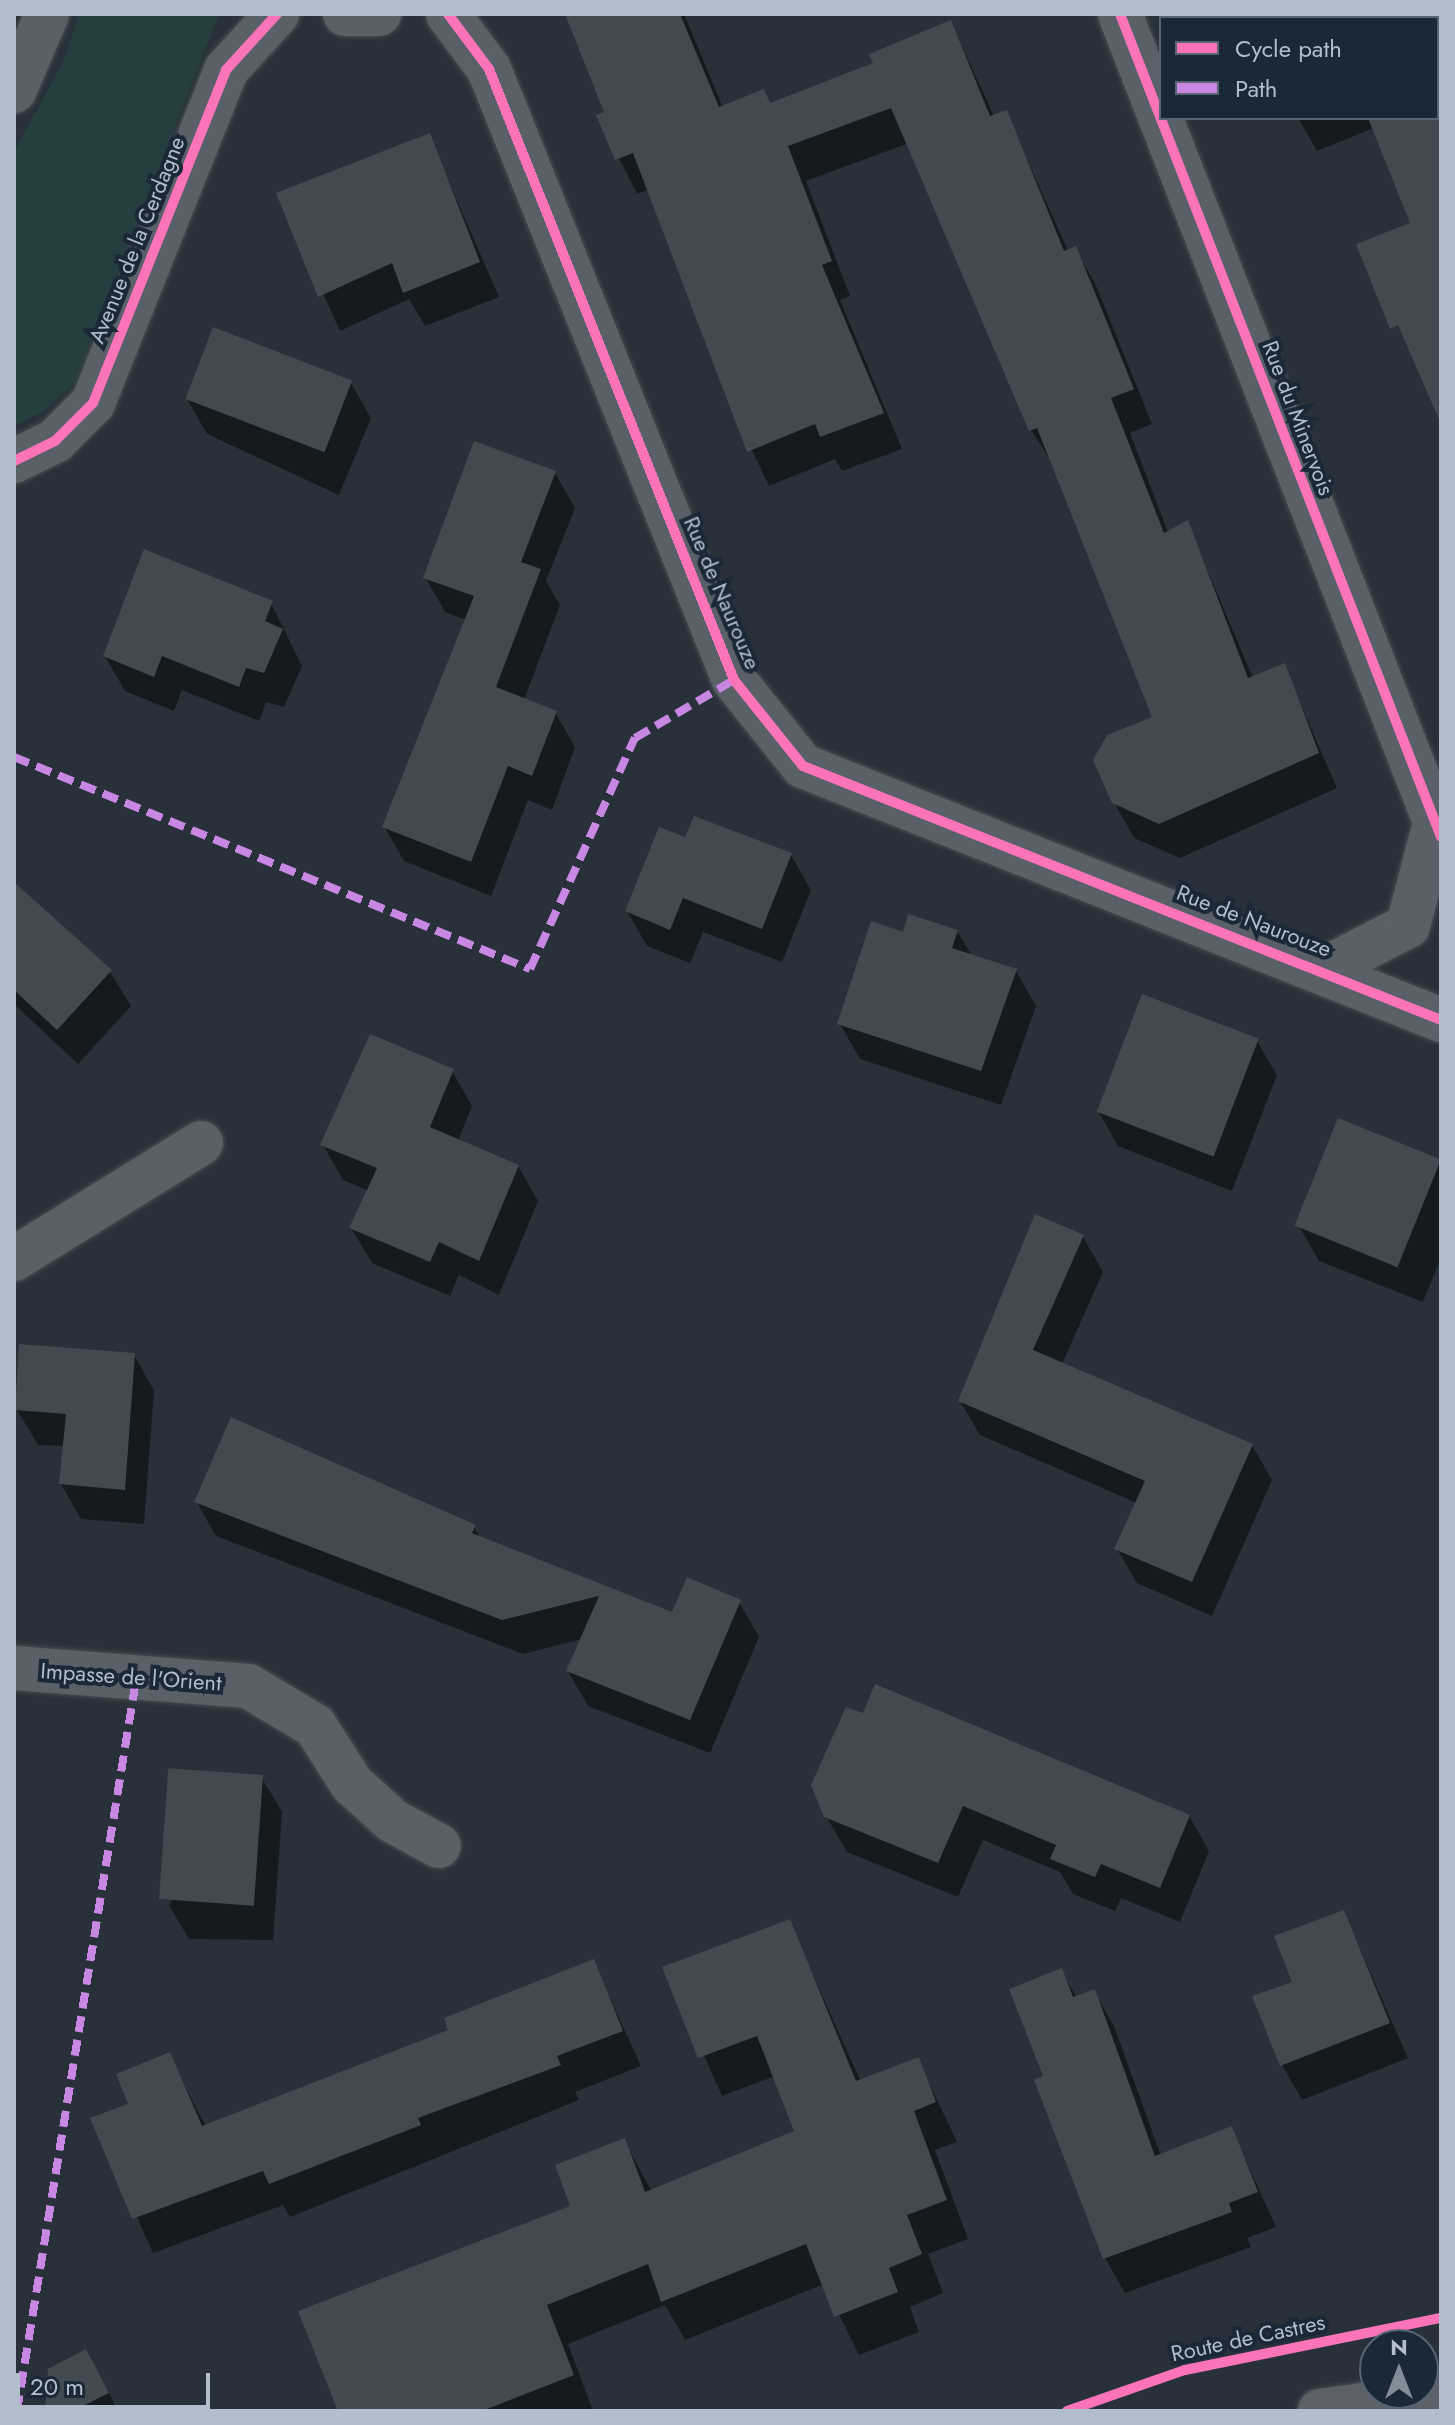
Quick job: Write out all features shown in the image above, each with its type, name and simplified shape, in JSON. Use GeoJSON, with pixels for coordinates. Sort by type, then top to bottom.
{"type":"FeatureCollection","features":[{"type":"Feature","properties":{"kind":"main road"},"geometry":{"type":"LineString","coordinates":[[1320,2411],[1441,2394]]}},
{"type":"Feature","properties":{"kind":"street"},"geometry":{"type":"LineString","coordinates":[[14,91],[47,14]]}},
{"type":"Feature","properties":{"kind":"street","name":"Avenue de la Cerdagne"},"geometry":{"type":"LineString","coordinates":[[14,461],[55,441],[93,403],[226,70],[277,14]]}},
{"type":"Feature","properties":{"kind":"street"},"geometry":{"type":"LineString","coordinates":[[345,14],[379,14]]}},
{"type":"Feature","properties":{"kind":"street","name":"Rue de Naurouze"},"geometry":{"type":"LineString","coordinates":[[448,14],[489,69],[734,680],[803,766],[1324,969],[1441,1020]]}},
{"type":"Feature","properties":{"kind":"street","name":"Rue du Minervois"},"geometry":{"type":"LineString","coordinates":[[1130,23],[1159,99]]}},
{"type":"Feature","properties":{"kind":"street","name":"Rue du Minervois"},"geometry":{"type":"LineString","coordinates":[[1167,120],[1438,830],[1408,926],[1324,969]]}},
{"type":"Feature","properties":{"kind":"street"},"geometry":{"type":"LineString","coordinates":[[14,1259],[201,1143]]}},
{"type":"Feature","properties":{"kind":"street","name":"Impasse de l'Orient"},"geometry":{"type":"LineString","coordinates":[[14,1668],[248,1686],[315,1726],[352,1784],[393,1821],[439,1846]]}},
{"type":"Feature","properties":{"kind":"green space"},"geometry":{"type":"Polygon","coordinates":[[[79,14],[219,14],[75,382],[46,410],[14,426],[14,152],[64,60],[79,14]]]}},
{"type":"Feature","properties":{"kind":"building"},"geometry":{"type":"Polygon","coordinates":[[[565,14],[680,14],[719,107],[764,89],[770,103],[873,63],[869,54],[951,20],[990,116],[1007,110],[1064,251],[1076,246],[1134,389],[1111,398],[1164,533],[1188,520],[1248,678],[1285,663],[1319,753],[1159,824],[1112,803],[1093,760],[1107,735],[1152,717],[1037,428],[1029,431],[891,108],[788,146],[832,261],[822,265],[884,413],[820,437],[815,424],[747,452],[633,153],[615,160],[596,115],[604,112],[565,14]]]}},
{"type":"Feature","properties":{"kind":"building"},"geometry":{"type":"Polygon","coordinates":[[[1441,118],[1441,424],[1398,325],[1390,329],[1356,244],[1410,223],[1369,120],[1441,118]]]}},
{"type":"Feature","properties":{"kind":"building"},"geometry":{"type":"Polygon","coordinates":[[[430,133],[480,262],[403,293],[392,263],[318,297],[276,193],[430,133]]]}},
{"type":"Feature","properties":{"kind":"building"},"geometry":{"type":"Polygon","coordinates":[[[213,327],[352,380],[325,452],[185,399],[213,327]]]}},
{"type":"Feature","properties":{"kind":"building"},"geometry":{"type":"Polygon","coordinates":[[[474,441],[556,471],[521,562],[541,569],[496,687],[557,711],[532,776],[508,766],[471,862],[382,827],[474,596],[423,578],[474,441]]]}},
{"type":"Feature","properties":{"kind":"building"},"geometry":{"type":"Polygon","coordinates":[[[144,549],[273,601],[265,621],[283,629],[264,673],[246,668],[239,687],[162,656],[154,677],[103,656],[144,549]]]}},
{"type":"Feature","properties":{"kind":"building"},"geometry":{"type":"Polygon","coordinates":[[[694,816],[792,853],[762,929],[683,898],[670,930],[625,911],[659,827],[685,837],[694,816]]]}},
{"type":"Feature","properties":{"kind":"building"},"geometry":{"type":"Polygon","coordinates":[[[14,882],[112,970],[57,1030],[14,990],[14,882]]]}},
{"type":"Feature","properties":{"kind":"building"},"geometry":{"type":"Polygon","coordinates":[[[908,914],[958,930],[952,948],[1017,969],[981,1071],[837,1024],[871,921],[903,932],[908,914]]]}},
{"type":"Feature","properties":{"kind":"building"},"geometry":{"type":"Polygon","coordinates":[[[1142,994],[1259,1039],[1214,1156],[1097,1112],[1142,994]]]}},
{"type":"Feature","properties":{"kind":"building"},"geometry":{"type":"Polygon","coordinates":[[[370,1034],[454,1069],[430,1127],[519,1165],[479,1261],[439,1242],[430,1262],[349,1228],[377,1168],[320,1145],[370,1034]]]}},
{"type":"Feature","properties":{"kind":"building"},"geometry":{"type":"Polygon","coordinates":[[[1338,1118],[1441,1160],[1397,1267],[1295,1226],[1338,1118]]]}},
{"type":"Feature","properties":{"kind":"building"},"geometry":{"type":"Polygon","coordinates":[[[1035,1214],[1084,1235],[1033,1350],[1253,1444],[1192,1582],[1114,1549],[1145,1481],[958,1401],[1035,1214]]]}},
{"type":"Feature","properties":{"kind":"building"},"geometry":{"type":"Polygon","coordinates":[[[19,1344],[135,1353],[125,1490],[59,1484],[66,1414],[15,1410],[19,1344]]]}},
{"type":"Feature","properties":{"kind":"building"},"geometry":{"type":"Polygon","coordinates":[[[231,1417],[476,1525],[472,1533],[672,1612],[687,1577],[741,1600],[690,1720],[566,1671],[599,1596],[502,1620],[194,1502],[231,1417]]]}},
{"type":"Feature","properties":{"kind":"building"},"geometry":{"type":"Polygon","coordinates":[[[875,1684],[1190,1815],[1160,1888],[1101,1864],[1095,1877],[1050,1859],[1056,1845],[963,1806],[938,1863],[824,1817],[811,1785],[846,1707],[863,1713],[875,1684]]]}},
{"type":"Feature","properties":{"kind":"building"},"geometry":{"type":"Polygon","coordinates":[[[168,1768],[263,1775],[254,1906],[159,1899],[168,1768]]]}},
{"type":"Feature","properties":{"kind":"building"},"geometry":{"type":"Polygon","coordinates":[[[1344,1910],[1390,2023],[1280,2066],[1252,1996],[1292,1982],[1274,1936],[1344,1910]]]}},
{"type":"Feature","properties":{"kind":"building"},"geometry":{"type":"Polygon","coordinates":[[[790,1919],[856,2081],[919,2057],[936,2102],[914,2111],[947,2200],[907,2215],[922,2254],[889,2268],[898,2292],[834,2317],[806,2244],[661,2302],[648,2264],[547,2305],[574,2375],[482,2411],[338,2411],[298,2311],[570,2206],[555,2165],[625,2138],[645,2192],[794,2131],[757,2036],[698,2058],[662,1967],[790,1919]]]}},
{"type":"Feature","properties":{"kind":"building"},"geometry":{"type":"Polygon","coordinates":[[[594,1959],[623,2031],[557,2056],[561,2065],[418,2118],[421,2125],[269,2184],[263,2171],[132,2219],[90,2118],[128,2104],[116,2074],[170,2052],[202,2126],[448,2030],[444,2018],[594,1959]]]}},
{"type":"Feature","properties":{"kind":"building"},"geometry":{"type":"Polygon","coordinates":[[[1062,1968],[1073,1997],[1095,1989],[1155,2156],[1232,2126],[1258,2192],[1229,2203],[1232,2212],[1103,2259],[1034,2080],[1043,2076],[1009,1989],[1062,1968]]]}},
{"type":"Feature","properties":{"kind":"building"},"geometry":{"type":"Polygon","coordinates":[[[86,2349],[109,2393],[73,2411],[45,2411],[48,2369],[86,2349]]]}},
{"type":"Feature","properties":{"kind":"marked path"},"geometry":{"type":"LineString","coordinates":[[14,757],[530,969],[635,738],[734,680]]}},
{"type":"Feature","properties":{"kind":"marked path"},"geometry":{"type":"LineString","coordinates":[[17,2411],[137,1674]]}},
{"type":"Feature","properties":{"kind":"cycle path"},"geometry":{"type":"LineString","coordinates":[[14,461],[55,441],[93,403],[226,70],[277,14]]}},
{"type":"Feature","properties":{"kind":"cycle path"},"geometry":{"type":"LineString","coordinates":[[448,14],[489,69],[734,680],[803,766],[1441,1020]]}},
{"type":"Feature","properties":{"kind":"cycle path"},"geometry":{"type":"LineString","coordinates":[[1120,14],[1159,114]]}},
{"type":"Feature","properties":{"kind":"cycle path"},"geometry":{"type":"LineString","coordinates":[[1161,120],[1441,837]]}},
{"type":"Feature","properties":{"kind":"cycle path","name":"Route de Castres"},"geometry":{"type":"LineString","coordinates":[[1067,2411],[1185,2370],[1441,2318]]}}]}
